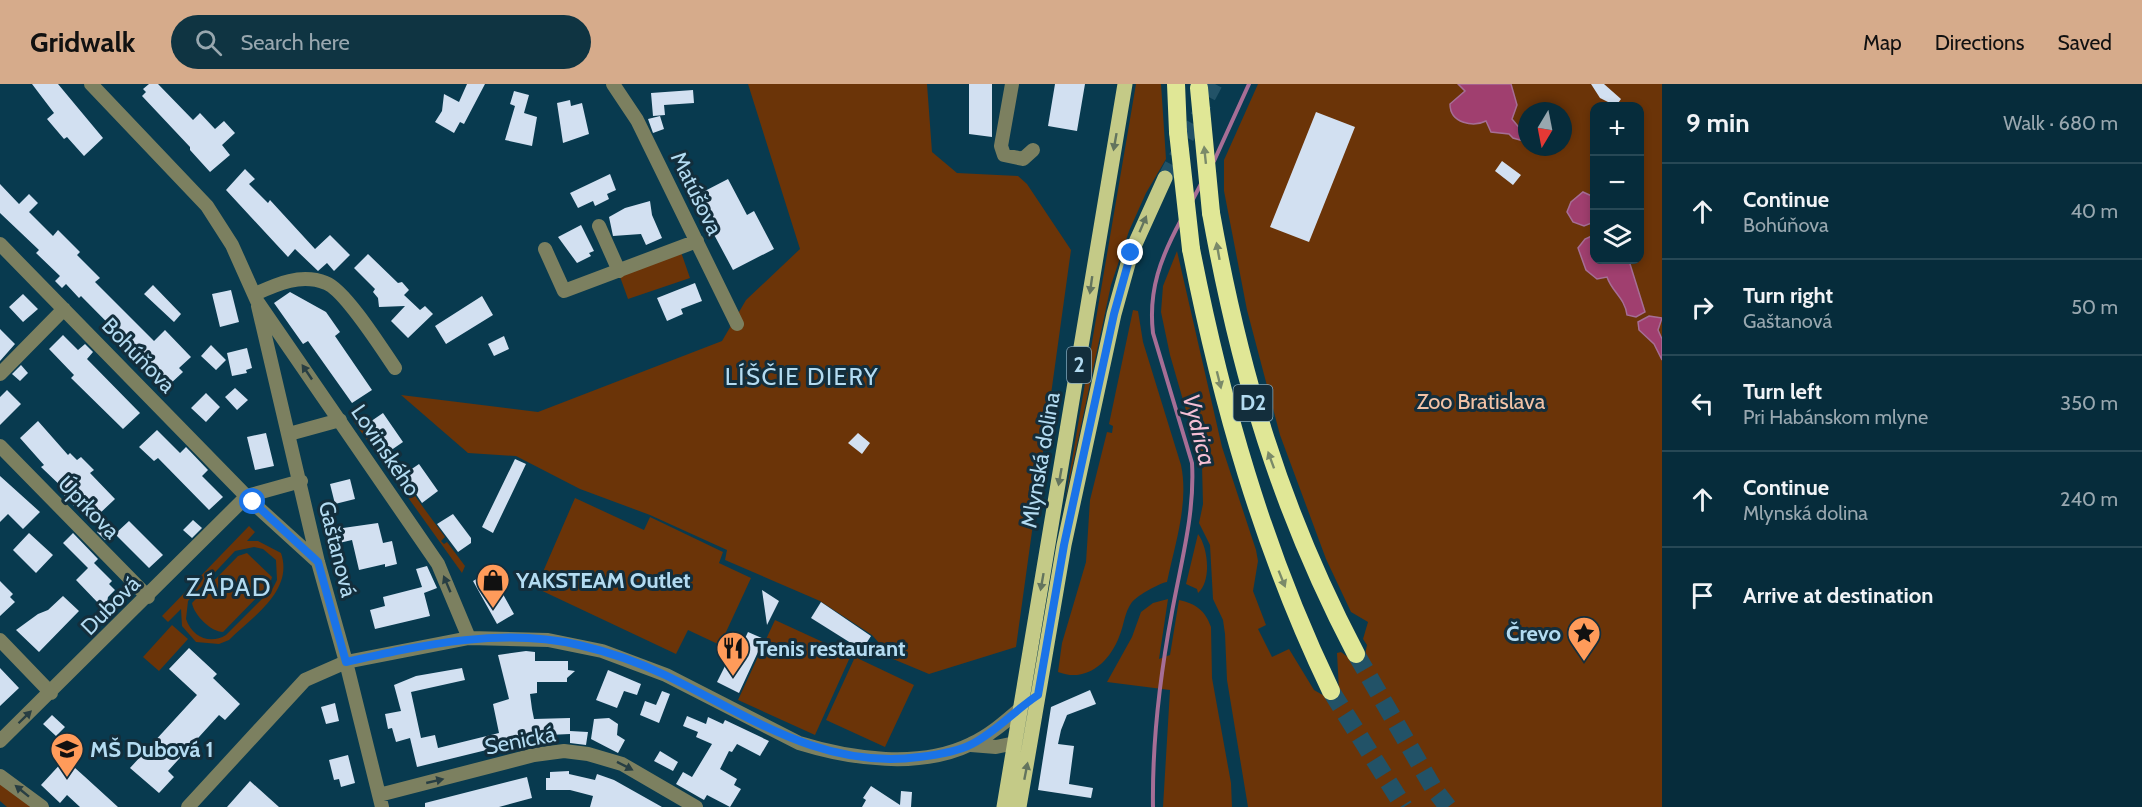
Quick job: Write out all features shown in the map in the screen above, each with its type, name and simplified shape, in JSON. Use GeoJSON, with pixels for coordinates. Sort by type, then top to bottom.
{"type":"FeatureCollection","features":[{"type":"Feature","properties":{"kind":"highway","name":"D2"},"geometry":{"type":"LineString","coordinates":[[1176,84],[1178,132],[1191,249],[1223,393],[1261,525],[1296,615],[1331,691]]}},
{"type":"Feature","properties":{"kind":"highway","name":"D2"},"geometry":{"type":"LineString","coordinates":[[1199,86],[1211,213],[1242,365],[1269,453],[1307,555],[1356,654]]}},
{"type":"Feature","properties":{"kind":"main road","name":"Mlynská dolina"},"geometry":{"type":"LineString","coordinates":[[1004,807],[1125,84]]}},
{"type":"Feature","properties":{"kind":"main road","name":"Mlynská dolina"},"geometry":{"type":"LineString","coordinates":[[1019,807],[1064,545],[1122,281],[1146,215],[1165,178]]}},
{"type":"Feature","properties":{"kind":"main road"},"geometry":{"type":"LineString","coordinates":[[1020,709],[1038,695]]}},
{"type":"Feature","properties":{"kind":"main road"},"geometry":{"type":"LineString","coordinates":[[1015,743],[1032,734]]}},
{"type":"Feature","properties":{"kind":"street","name":"Lovinského"},"geometry":{"type":"LineString","coordinates":[[91,84],[207,206],[232,245],[256,297],[438,564],[469,638]]}},
{"type":"Feature","properties":{"kind":"street","name":"Matúšova"},"geometry":{"type":"LineString","coordinates":[[613,84],[637,120],[737,324]]}},
{"type":"Feature","properties":{"kind":"street"},"geometry":{"type":"LineString","coordinates":[[1012,84],[1001,147],[1004,155],[1023,159],[1033,150]]}},
{"type":"Feature","properties":{"kind":"street"},"geometry":{"type":"LineString","coordinates":[[599,226],[619,270]]}},
{"type":"Feature","properties":{"kind":"street"},"geometry":{"type":"LineString","coordinates":[[545,249],[564,291],[697,241]]}},
{"type":"Feature","properties":{"kind":"street","name":"Bohúňova"},"geometry":{"type":"LineString","coordinates":[[0,244],[250,499],[318,562]]}},
{"type":"Feature","properties":{"kind":"street"},"geometry":{"type":"LineString","coordinates":[[256,297],[285,281],[300,279],[326,283],[341,294],[396,368]]}},
{"type":"Feature","properties":{"kind":"street","name":"Gaštanová"},"geometry":{"type":"LineString","coordinates":[[256,297],[318,562],[346,662],[380,801]]}},
{"type":"Feature","properties":{"kind":"street"},"geometry":{"type":"LineString","coordinates":[[0,374],[64,309]]}},
{"type":"Feature","properties":{"kind":"street"},"geometry":{"type":"LineString","coordinates":[[289,434],[340,420]]}},
{"type":"Feature","properties":{"kind":"street","name":"Úprkova"},"geometry":{"type":"LineString","coordinates":[[0,446],[148,597]]}},
{"type":"Feature","properties":{"kind":"street"},"geometry":{"type":"LineString","coordinates":[[250,499],[300,481]]}},
{"type":"Feature","properties":{"kind":"street","name":"Dubová"},"geometry":{"type":"LineString","coordinates":[[0,741],[250,499]]}},
{"type":"Feature","properties":{"kind":"street"},"geometry":{"type":"LineString","coordinates":[[188,807],[305,680],[346,662],[469,638],[548,640],[602,651],[666,675],[781,735],[820,750],[902,759],[936,755],[971,745],[1020,709]]}},
{"type":"Feature","properties":{"kind":"street"},"geometry":{"type":"LineString","coordinates":[[0,640],[51,693]]}},
{"type":"Feature","properties":{"kind":"street"},"geometry":{"type":"LineString","coordinates":[[971,745],[996,747],[1015,743]]}},
{"type":"Feature","properties":{"kind":"street","name":"Senická"},"geometry":{"type":"LineString","coordinates":[[380,801],[534,755],[564,752],[588,754],[622,764],[696,807]]}},
{"type":"Feature","properties":{"kind":"street"},"geometry":{"type":"LineString","coordinates":[[0,776],[42,807]]}},
{"type":"Feature","properties":{"kind":"green space"},"geometry":{"type":"Polygon","coordinates":[[[748,84],[927,84],[932,152],[957,173],[1018,176],[1027,184],[1071,250],[1016,647],[929,674],[893,659],[872,635],[820,601],[725,560],[727,550],[650,515],[580,489],[516,456],[468,453],[401,395],[538,412],[722,341],[746,300],[800,249],[748,84]]]}},
{"type":"Feature","properties":{"kind":"green space"},"geometry":{"type":"Polygon","coordinates":[[[1136,84],[1161,84],[1166,159],[1146,193],[1129,231],[1111,285],[1065,501],[1136,84]]]}},
{"type":"Feature","properties":{"kind":"green space","name":"Zoo Bratislava"},"geometry":{"type":"Polygon","coordinates":[[[1258,84],[1662,84],[1662,807],[1248,807],[1227,680],[1223,620],[1213,599],[1210,545],[1199,523],[1203,504],[1202,466],[1170,355],[1161,312],[1163,286],[1177,251],[1222,447],[1256,550],[1258,561],[1253,591],[1266,625],[1258,629],[1272,657],[1289,649],[1314,690],[1328,698],[1339,690],[1337,653],[1341,652],[1353,661],[1365,655],[1367,645],[1363,639],[1368,622],[1351,612],[1326,559],[1280,435],[1247,310],[1224,191],[1224,160],[1258,84]]]}},
{"type":"Feature","properties":{"kind":"green space"},"geometry":{"type":"Polygon","coordinates":[[[681,252],[690,278],[628,299],[619,274],[681,252]]]}},
{"type":"Feature","properties":{"kind":"green space"},"geometry":{"type":"Polygon","coordinates":[[[1133,310],[1138,311],[1143,342],[1181,465],[1183,494],[1180,524],[1167,582],[1149,590],[1132,602],[1115,646],[1103,662],[1087,673],[1068,675],[1058,672],[1062,643],[1086,562],[1090,500],[1107,432],[1112,433],[1113,426],[1109,424],[1133,310]]]}},
{"type":"Feature","properties":{"kind":"green space"},"geometry":{"type":"Polygon","coordinates":[[[361,417],[374,438],[370,442],[373,445],[377,442],[445,537],[441,541],[444,544],[447,542],[465,566],[462,573],[354,422],[361,417]]]}},
{"type":"Feature","properties":{"kind":"green space"},"geometry":{"type":"Polygon","coordinates":[[[575,498],[644,530],[650,517],[723,552],[719,563],[751,578],[720,645],[688,630],[676,654],[536,588],[575,498]]]}},
{"type":"Feature","properties":{"kind":"green space"},"geometry":{"type":"Polygon","coordinates":[[[249,526],[255,532],[247,541],[258,541],[281,553],[282,579],[276,591],[269,602],[229,640],[219,644],[196,642],[182,626],[181,609],[168,622],[162,616],[249,526]],[[254,547],[235,551],[188,601],[186,619],[197,635],[214,639],[226,635],[273,588],[277,580],[276,560],[263,549],[254,547]]]}},
{"type":"Feature","properties":{"kind":"green space"},"geometry":{"type":"Polygon","coordinates":[[[1198,534],[1206,555],[1207,572],[1198,593],[1197,589],[1186,584],[1198,534]]]}},
{"type":"Feature","properties":{"kind":"green space"},"geometry":{"type":"Polygon","coordinates":[[[247,553],[272,577],[270,584],[223,632],[213,629],[196,613],[192,603],[238,556],[247,553]]]}},
{"type":"Feature","properties":{"kind":"green space"},"geometry":{"type":"Polygon","coordinates":[[[1168,599],[1159,659],[1170,655],[1179,600],[1199,609],[1206,616],[1211,627],[1212,678],[1231,783],[1232,807],[1163,807],[1170,690],[1107,682],[1132,637],[1141,612],[1153,603],[1168,599]]]}},
{"type":"Feature","properties":{"kind":"green space"},"geometry":{"type":"Polygon","coordinates":[[[775,620],[851,655],[815,735],[738,700],[775,620]]]}},
{"type":"Feature","properties":{"kind":"green space"},"geometry":{"type":"Polygon","coordinates":[[[172,625],[188,639],[159,671],[143,657],[172,625]]]}},
{"type":"Feature","properties":{"kind":"green space"},"geometry":{"type":"Polygon","coordinates":[[[855,657],[914,685],[885,747],[826,720],[855,657]]]}},
{"type":"Feature","properties":{"kind":"green space"},"geometry":{"type":"Polygon","coordinates":[[[0,783],[33,807],[7,807],[0,801],[0,783]]]}},
{"type":"Feature","properties":{"kind":"shaded area"},"geometry":{"type":"Polygon","coordinates":[[[1458,84],[1511,84],[1517,105],[1512,119],[1518,126],[1518,139],[1509,134],[1491,132],[1486,121],[1469,124],[1458,120],[1451,111],[1450,104],[1465,91],[1458,84]]]}},
{"type":"Feature","properties":{"kind":"shaded area"},"geometry":{"type":"Polygon","coordinates":[[[1583,192],[1590,195],[1590,224],[1584,226],[1573,222],[1567,212],[1571,202],[1583,192]]]}},
{"type":"Feature","properties":{"kind":"shaded area"},"geometry":{"type":"Polygon","coordinates":[[[1590,237],[1590,264],[1630,264],[1645,312],[1636,317],[1627,315],[1624,304],[1607,277],[1597,279],[1586,270],[1578,248],[1590,237]]]}},
{"type":"Feature","properties":{"kind":"shaded area"},"geometry":{"type":"Polygon","coordinates":[[[1649,316],[1662,318],[1658,330],[1662,339],[1662,360],[1654,344],[1639,330],[1638,322],[1649,316]]]}},
{"type":"Feature","properties":{"kind":"building"},"geometry":{"type":"Polygon","coordinates":[[[32,84],[58,84],[103,138],[84,156],[67,137],[64,139],[47,119],[54,113],[32,84]]]}},
{"type":"Feature","properties":{"kind":"building"},"geometry":{"type":"Polygon","coordinates":[[[149,84],[158,84],[193,120],[200,113],[215,129],[224,121],[235,133],[222,145],[230,155],[210,172],[142,96],[146,92],[143,89],[149,84]]]}},
{"type":"Feature","properties":{"kind":"building"},"geometry":{"type":"Polygon","coordinates":[[[467,84],[485,84],[464,124],[460,122],[454,133],[435,122],[442,111],[444,94],[459,102],[467,84]]]}},
{"type":"Feature","properties":{"kind":"building"},"geometry":{"type":"Polygon","coordinates":[[[969,84],[992,84],[992,137],[969,134],[969,84]]]}},
{"type":"Feature","properties":{"kind":"building"},"geometry":{"type":"Polygon","coordinates":[[[1055,84],[1085,84],[1077,131],[1048,126],[1055,84]]]}},
{"type":"Feature","properties":{"kind":"building"},"geometry":{"type":"Polygon","coordinates":[[[1591,84],[1604,84],[1621,99],[1619,102],[1608,102],[1600,98],[1591,84]]]}},
{"type":"Feature","properties":{"kind":"building"},"geometry":{"type":"Polygon","coordinates":[[[693,90],[694,103],[664,105],[665,115],[653,116],[651,93],[693,90]]]}},
{"type":"Feature","properties":{"kind":"building"},"geometry":{"type":"Polygon","coordinates":[[[514,91],[529,95],[524,113],[537,117],[532,146],[505,140],[515,106],[510,104],[514,91]]]}},
{"type":"Feature","properties":{"kind":"building"},"geometry":{"type":"Polygon","coordinates":[[[570,100],[571,106],[582,103],[589,134],[563,143],[557,103],[570,100]]]}},
{"type":"Feature","properties":{"kind":"building"},"geometry":{"type":"Polygon","coordinates":[[[1316,112],[1355,127],[1309,242],[1270,227],[1316,112]]]}},
{"type":"Feature","properties":{"kind":"building"},"geometry":{"type":"Polygon","coordinates":[[[660,116],[664,129],[653,133],[648,119],[660,116]]]}},
{"type":"Feature","properties":{"kind":"building"},"geometry":{"type":"Polygon","coordinates":[[[1502,161],[1521,175],[1513,185],[1495,171],[1502,161]]]}},
{"type":"Feature","properties":{"kind":"building"},"geometry":{"type":"Polygon","coordinates":[[[245,169],[255,179],[249,184],[268,203],[270,200],[315,249],[330,235],[350,255],[334,271],[327,263],[318,271],[295,249],[288,257],[226,190],[245,169]]]}},
{"type":"Feature","properties":{"kind":"building"},"geometry":{"type":"Polygon","coordinates":[[[610,174],[616,190],[607,194],[609,199],[595,206],[593,201],[578,208],[570,193],[610,174]]]}},
{"type":"Feature","properties":{"kind":"building"},"geometry":{"type":"Polygon","coordinates":[[[728,179],[747,215],[754,211],[774,249],[733,270],[696,201],[701,198],[699,194],[728,179]]]}},
{"type":"Feature","properties":{"kind":"building"},"geometry":{"type":"Polygon","coordinates":[[[0,184],[19,204],[29,194],[38,203],[29,212],[53,236],[58,230],[80,252],[77,255],[100,278],[95,282],[154,341],[165,330],[191,357],[179,368],[183,372],[169,385],[81,296],[79,298],[66,284],[62,288],[55,281],[60,276],[36,253],[39,250],[0,213],[0,184]]]}},
{"type":"Feature","properties":{"kind":"building"},"geometry":{"type":"Polygon","coordinates":[[[650,201],[652,215],[662,238],[646,245],[641,234],[613,236],[609,217],[625,208],[650,201]]]}},
{"type":"Feature","properties":{"kind":"building"},"geometry":{"type":"Polygon","coordinates":[[[581,225],[594,251],[589,253],[591,256],[577,263],[558,237],[581,225]]]}},
{"type":"Feature","properties":{"kind":"building"},"geometry":{"type":"Polygon","coordinates":[[[368,254],[398,283],[402,282],[409,290],[404,295],[420,310],[425,306],[433,314],[408,338],[391,321],[405,306],[379,307],[378,298],[373,292],[375,289],[354,268],[368,254]]]}},
{"type":"Feature","properties":{"kind":"building"},"geometry":{"type":"Polygon","coordinates":[[[695,283],[702,301],[681,309],[683,314],[667,321],[657,298],[695,283]]]}},
{"type":"Feature","properties":{"kind":"building"},"geometry":{"type":"Polygon","coordinates":[[[153,285],[181,314],[174,322],[144,294],[153,285]]]}},
{"type":"Feature","properties":{"kind":"building"},"geometry":{"type":"Polygon","coordinates":[[[231,290],[239,322],[220,327],[212,294],[231,290]]]}},
{"type":"Feature","properties":{"kind":"building"},"geometry":{"type":"Polygon","coordinates":[[[290,292],[326,312],[340,332],[335,336],[372,390],[352,403],[308,341],[303,344],[274,303],[290,292]]]}},
{"type":"Feature","properties":{"kind":"building"},"geometry":{"type":"Polygon","coordinates":[[[23,294],[38,309],[23,322],[9,307],[23,294]]]}},
{"type":"Feature","properties":{"kind":"building"},"geometry":{"type":"Polygon","coordinates":[[[482,296],[493,315],[446,344],[435,326],[482,296]]]}},
{"type":"Feature","properties":{"kind":"building"},"geometry":{"type":"Polygon","coordinates":[[[0,329],[15,344],[0,361],[0,329]]]}},
{"type":"Feature","properties":{"kind":"building"},"geometry":{"type":"Polygon","coordinates":[[[63,335],[78,350],[85,344],[93,352],[87,359],[140,413],[123,429],[71,378],[74,375],[49,349],[63,335]]]}},
{"type":"Feature","properties":{"kind":"building"},"geometry":{"type":"Polygon","coordinates":[[[504,336],[509,349],[494,356],[488,344],[504,336]]]}},
{"type":"Feature","properties":{"kind":"building"},"geometry":{"type":"Polygon","coordinates":[[[211,345],[226,360],[216,370],[201,356],[211,345]]]}},
{"type":"Feature","properties":{"kind":"building"},"geometry":{"type":"Polygon","coordinates":[[[247,348],[252,368],[246,370],[247,373],[232,376],[227,353],[247,348]]]}},
{"type":"Feature","properties":{"kind":"building"},"geometry":{"type":"Polygon","coordinates":[[[21,365],[28,373],[20,381],[12,374],[21,365]]]}},
{"type":"Feature","properties":{"kind":"building"},"geometry":{"type":"Polygon","coordinates":[[[235,388],[248,400],[237,410],[225,397],[235,388]]]}},
{"type":"Feature","properties":{"kind":"building"},"geometry":{"type":"Polygon","coordinates":[[[7,390],[21,404],[0,425],[0,397],[7,390]]]}},
{"type":"Feature","properties":{"kind":"building"},"geometry":{"type":"Polygon","coordinates":[[[206,393],[220,407],[206,422],[191,408],[206,393]]]}},
{"type":"Feature","properties":{"kind":"building"},"geometry":{"type":"Polygon","coordinates":[[[383,413],[403,442],[387,453],[367,424],[383,413]]]}},
{"type":"Feature","properties":{"kind":"building"},"geometry":{"type":"Polygon","coordinates":[[[38,421],[68,455],[70,453],[77,460],[81,457],[94,470],[90,473],[115,499],[97,516],[81,500],[74,506],[61,492],[64,489],[41,467],[44,465],[20,438],[38,421]]]}},
{"type":"Feature","properties":{"kind":"building"},"geometry":{"type":"Polygon","coordinates":[[[157,430],[180,453],[186,447],[208,470],[202,476],[223,497],[209,510],[158,458],[154,461],[139,447],[157,430]]]}},
{"type":"Feature","properties":{"kind":"building"},"geometry":{"type":"Polygon","coordinates":[[[266,433],[274,466],[255,470],[247,437],[266,433]]]}},
{"type":"Feature","properties":{"kind":"building"},"geometry":{"type":"Polygon","coordinates":[[[858,433],[870,443],[862,454],[848,443],[858,433]]]}},
{"type":"Feature","properties":{"kind":"building"},"geometry":{"type":"Polygon","coordinates":[[[515,459],[526,464],[493,533],[482,527],[515,459]]]}},
{"type":"Feature","properties":{"kind":"building"},"geometry":{"type":"Polygon","coordinates":[[[419,464],[438,491],[422,503],[403,475],[419,464]]]}},
{"type":"Feature","properties":{"kind":"building"},"geometry":{"type":"Polygon","coordinates":[[[0,476],[40,512],[23,529],[8,514],[0,522],[0,476]]]}},
{"type":"Feature","properties":{"kind":"building"},"geometry":{"type":"Polygon","coordinates":[[[350,479],[355,499],[335,504],[330,484],[350,479]]]}},
{"type":"Feature","properties":{"kind":"building"},"geometry":{"type":"Polygon","coordinates":[[[453,514],[471,538],[471,543],[458,552],[437,524],[453,514]]]}},
{"type":"Feature","properties":{"kind":"building"},"geometry":{"type":"Polygon","coordinates":[[[193,520],[202,528],[192,538],[183,530],[193,520]]]}},
{"type":"Feature","properties":{"kind":"building"},"geometry":{"type":"Polygon","coordinates":[[[107,521],[115,530],[105,540],[97,532],[107,521]]]}},
{"type":"Feature","properties":{"kind":"building"},"geometry":{"type":"Polygon","coordinates":[[[129,521],[163,555],[149,568],[115,534],[129,521]]]}},
{"type":"Feature","properties":{"kind":"building"},"geometry":{"type":"Polygon","coordinates":[[[378,523],[383,543],[392,541],[397,564],[385,567],[385,564],[359,570],[352,540],[339,543],[336,529],[378,523]]]}},
{"type":"Feature","properties":{"kind":"building"},"geometry":{"type":"Polygon","coordinates":[[[29,533],[53,555],[36,573],[13,550],[29,533]]]}},
{"type":"Feature","properties":{"kind":"building"},"geometry":{"type":"Polygon","coordinates":[[[73,533],[98,559],[94,563],[112,581],[109,584],[115,590],[108,597],[107,602],[100,605],[76,580],[88,568],[63,543],[73,533]]]}},
{"type":"Feature","properties":{"kind":"building"},"geometry":{"type":"Polygon","coordinates":[[[427,566],[437,588],[424,593],[430,616],[375,629],[370,610],[385,606],[383,597],[422,587],[416,569],[427,566]]]}},
{"type":"Feature","properties":{"kind":"building"},"geometry":{"type":"Polygon","coordinates":[[[490,571],[514,614],[497,624],[473,581],[490,571]]]}},
{"type":"Feature","properties":{"kind":"building"},"geometry":{"type":"Polygon","coordinates":[[[0,581],[13,594],[10,597],[15,602],[0,616],[0,581]]]}},
{"type":"Feature","properties":{"kind":"building"},"geometry":{"type":"Polygon","coordinates":[[[762,590],[779,601],[767,625],[762,590]]]}},
{"type":"Feature","properties":{"kind":"building"},"geometry":{"type":"Polygon","coordinates":[[[63,596],[79,611],[39,652],[16,630],[38,614],[48,610],[63,596]]]}},
{"type":"Feature","properties":{"kind":"building"},"geometry":{"type":"Polygon","coordinates":[[[821,602],[871,636],[862,650],[811,618],[821,602]]]}},
{"type":"Feature","properties":{"kind":"building"},"geometry":{"type":"Polygon","coordinates":[[[748,632],[764,639],[739,693],[717,682],[727,662],[733,664],[748,632]]]}},
{"type":"Feature","properties":{"kind":"building"},"geometry":{"type":"Polygon","coordinates":[[[189,648],[217,674],[213,678],[240,704],[225,720],[219,715],[168,771],[174,777],[159,793],[130,768],[197,695],[169,669],[189,648]]]}},
{"type":"Feature","properties":{"kind":"building"},"geometry":{"type":"Polygon","coordinates":[[[535,652],[535,661],[568,661],[568,670],[575,671],[567,678],[567,682],[537,682],[537,693],[530,694],[532,709],[534,719],[570,718],[570,731],[588,732],[586,745],[570,743],[570,734],[548,735],[417,767],[410,738],[396,742],[392,728],[388,729],[385,714],[401,711],[394,685],[416,676],[462,668],[465,680],[411,692],[421,738],[435,735],[438,748],[499,733],[493,704],[509,699],[498,655],[535,652]]]}},
{"type":"Feature","properties":{"kind":"building"},"geometry":{"type":"Polygon","coordinates":[[[0,668],[19,688],[0,706],[0,668]]]}},
{"type":"Feature","properties":{"kind":"building"},"geometry":{"type":"Polygon","coordinates":[[[608,670],[641,684],[637,695],[624,691],[617,708],[596,700],[608,670]]]}},
{"type":"Feature","properties":{"kind":"building"},"geometry":{"type":"Polygon","coordinates":[[[1090,690],[1096,704],[1067,715],[1058,744],[1074,746],[1069,784],[1093,788],[1091,798],[1038,790],[1051,707],[1090,690]]]}},
{"type":"Feature","properties":{"kind":"building"},"geometry":{"type":"Polygon","coordinates":[[[662,691],[670,694],[659,723],[640,715],[645,701],[656,705],[662,691]]]}},
{"type":"Feature","properties":{"kind":"building"},"geometry":{"type":"Polygon","coordinates":[[[335,703],[339,721],[326,724],[321,707],[335,703]]]}},
{"type":"Feature","properties":{"kind":"building"},"geometry":{"type":"Polygon","coordinates":[[[52,715],[65,727],[56,736],[43,724],[52,715]]]}},
{"type":"Feature","properties":{"kind":"building"},"geometry":{"type":"Polygon","coordinates":[[[687,716],[706,724],[708,717],[723,724],[725,720],[769,741],[760,756],[737,744],[732,752],[729,751],[720,769],[737,779],[734,785],[741,789],[730,807],[707,795],[704,800],[676,784],[683,772],[692,777],[712,744],[696,737],[698,732],[683,726],[687,716]]]}},
{"type":"Feature","properties":{"kind":"building"},"geometry":{"type":"Polygon","coordinates":[[[609,718],[618,724],[617,735],[625,740],[618,753],[591,739],[594,719],[609,718]]]}},
{"type":"Feature","properties":{"kind":"building"},"geometry":{"type":"Polygon","coordinates":[[[660,751],[678,762],[673,771],[654,761],[660,751]]]}},
{"type":"Feature","properties":{"kind":"building"},"geometry":{"type":"Polygon","coordinates":[[[348,755],[355,783],[341,787],[339,779],[334,780],[329,760],[348,755]]]}},
{"type":"Feature","properties":{"kind":"building"},"geometry":{"type":"Polygon","coordinates":[[[65,759],[118,807],[80,807],[67,795],[60,803],[41,785],[65,759]]]}},
{"type":"Feature","properties":{"kind":"building"},"geometry":{"type":"Polygon","coordinates":[[[569,771],[569,774],[595,780],[597,774],[614,780],[662,807],[590,807],[593,796],[570,790],[546,790],[546,778],[550,778],[550,772],[569,771]]]}},
{"type":"Feature","properties":{"kind":"building"},"geometry":{"type":"Polygon","coordinates":[[[527,777],[532,798],[499,807],[425,807],[425,803],[527,777]]]}},
{"type":"Feature","properties":{"kind":"building"},"geometry":{"type":"Polygon","coordinates":[[[250,781],[279,807],[227,807],[250,781]]]}},
{"type":"Feature","properties":{"kind":"building"},"geometry":{"type":"Polygon","coordinates":[[[871,786],[900,805],[901,791],[912,792],[911,807],[862,807],[866,800],[863,798],[871,786]]]}},
{"type":"Feature","properties":{"kind":"waterway","name":"Vydrica"},"geometry":{"type":"LineString","coordinates":[[1214,161],[1249,84]]}},
{"type":"Feature","properties":{"kind":"waterway","name":"Vydrica"},"geometry":{"type":"LineString","coordinates":[[1192,201],[1201,184]]}},
{"type":"Feature","properties":{"kind":"waterway","name":"Vydrica"},"geometry":{"type":"LineString","coordinates":[[1153,807],[1155,734],[1160,685],[1187,538],[1192,463],[1153,333],[1152,302],[1162,261],[1181,220]]}},
{"type":"Feature","properties":{"kind":"tunnel"},"geometry":{"type":"LineString","coordinates":[[1165,178],[1215,84]]}},
{"type":"Feature","properties":{"kind":"tunnel"},"geometry":{"type":"LineString","coordinates":[[1356,654],[1434,789],[1448,807]]}},
{"type":"Feature","properties":{"kind":"tunnel"},"geometry":{"type":"LineString","coordinates":[[1331,691],[1404,807]]}},
{"type":"Feature","properties":{"kind":"place","name":"YAKSTEAM Outlet"},"geometry":{"type":"Point","coordinates":[493,609]}},
{"type":"Feature","properties":{"kind":"place","name":"Črevo"},"geometry":{"type":"Point","coordinates":[1584,662]}},
{"type":"Feature","properties":{"kind":"place","name":"Tenis restaurant"},"geometry":{"type":"Point","coordinates":[733,677]}},
{"type":"Feature","properties":{"kind":"place","name":"MŠ Dubová 1"},"geometry":{"type":"Point","coordinates":[67,778]}},
{"type":"Feature","properties":{"kind":"district","name":"LÍŠČIE DIERY"},"geometry":{"type":"Point","coordinates":[802,377]}},
{"type":"Feature","properties":{"kind":"district","name":"ZÁPAD"},"geometry":{"type":"Point","coordinates":[229,587]}},
{"type":"Feature","properties":{"kind":"route"},"geometry":{"type":"LineString","coordinates":[[253,502],[318,562],[346,662],[469,638],[548,640],[602,651],[637,663],[666,675],[743,717],[820,750],[902,759],[936,755],[971,745],[999,727],[1038,695],[1064,545],[1114,314],[1131,253]]}}]}
